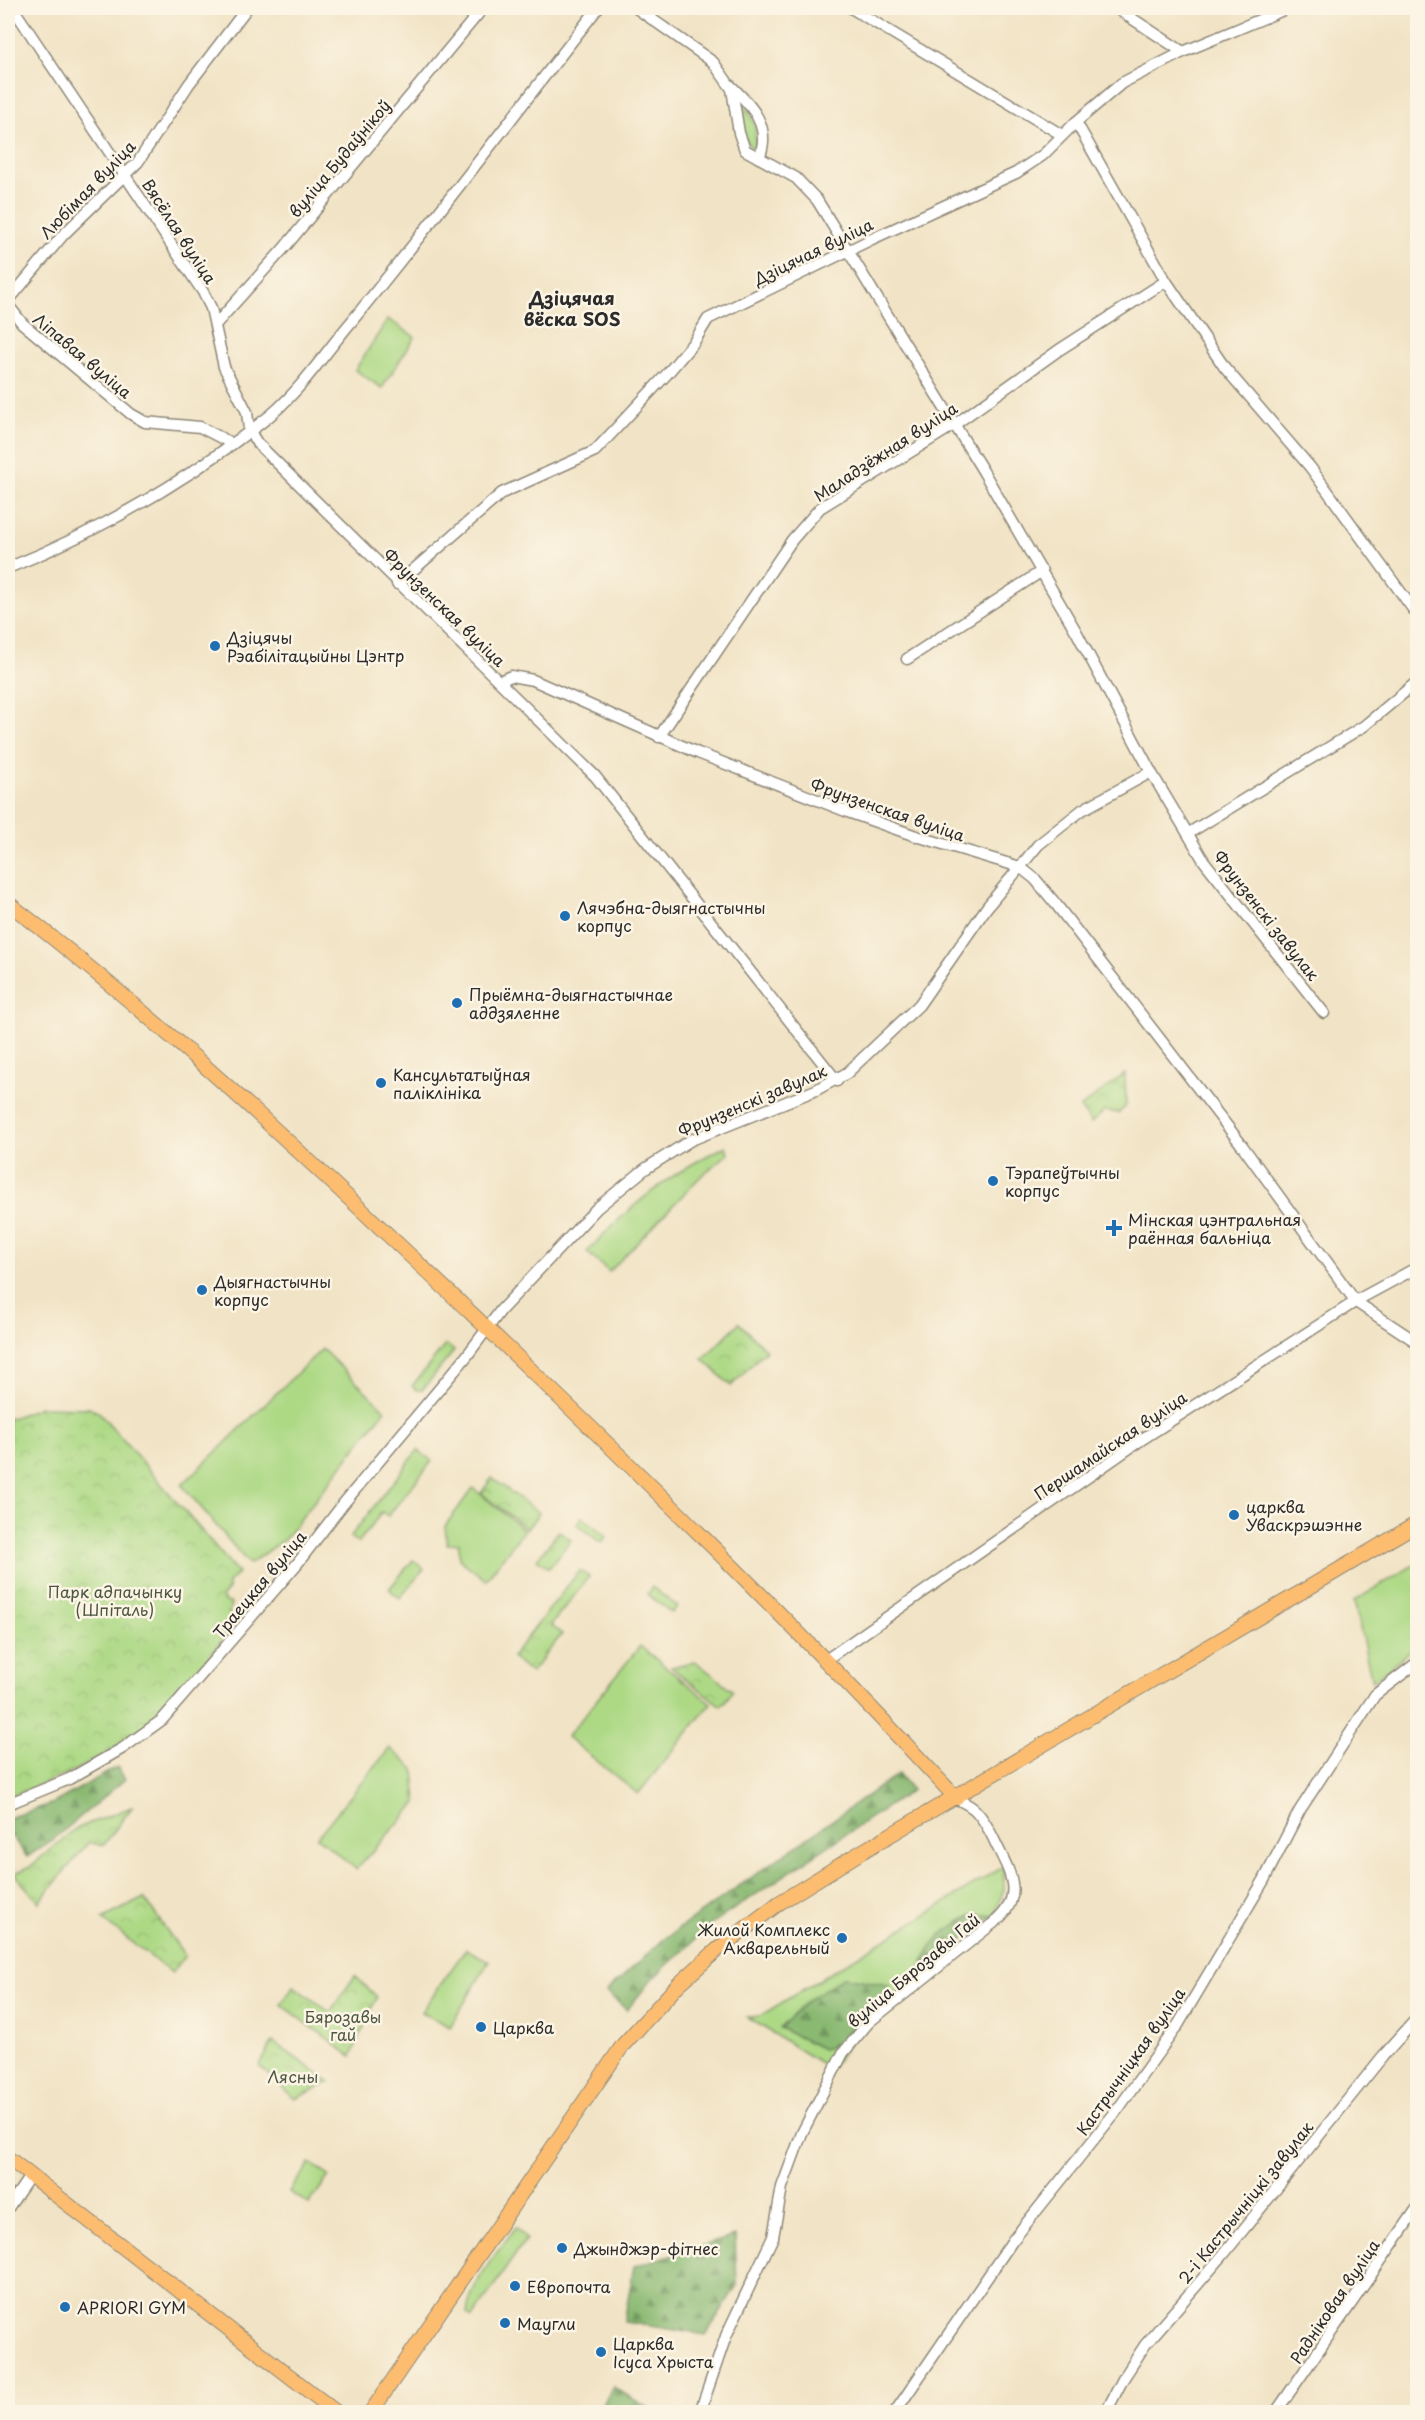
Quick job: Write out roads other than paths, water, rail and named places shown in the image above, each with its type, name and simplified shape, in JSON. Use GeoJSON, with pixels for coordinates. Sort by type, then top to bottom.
{"type":"FeatureCollection","features":[{"type":"Feature","properties":{"kind":"main road"},"geometry":{"type":"LineString","coordinates":[[8,903],[200,1059],[488,1330],[827,1659],[956,1798]]}},
{"type":"Feature","properties":{"kind":"main road"},"geometry":{"type":"LineString","coordinates":[[371,2412],[623,2045],[679,1984],[717,1950],[778,1903],[1131,1691],[1418,1523]]}},
{"type":"Feature","properties":{"kind":"main road"},"geometry":{"type":"LineString","coordinates":[[8,2158],[336,2412]]}},
{"type":"Feature","properties":{"kind":"street","name":"Вясёлая вуліца"},"geometry":{"type":"LineString","coordinates":[[14,8],[57,77],[203,292],[215,325],[224,367],[247,412],[249,430]]}},
{"type":"Feature","properties":{"kind":"street","name":"Любімая вуліца"},"geometry":{"type":"LineString","coordinates":[[8,303],[63,235],[124,173],[138,162],[236,12],[247,8]]}},
{"type":"Feature","properties":{"kind":"street","name":"вуліца Будаўнікоў"},"geometry":{"type":"LineString","coordinates":[[215,325],[285,247],[483,8]]}},
{"type":"Feature","properties":{"kind":"street"},"geometry":{"type":"LineString","coordinates":[[8,568],[79,539],[141,505],[274,411],[311,372],[598,8]]}},
{"type":"Feature","properties":{"kind":"street"},"geometry":{"type":"LineString","coordinates":[[636,8],[703,53],[754,108],[764,138],[759,158],[745,150],[739,133],[729,83]]}},
{"type":"Feature","properties":{"kind":"street"},"geometry":{"type":"LineString","coordinates":[[850,8],[1062,135]]}},
{"type":"Feature","properties":{"kind":"street"},"geometry":{"type":"LineString","coordinates":[[1116,8],[1183,52]]}},
{"type":"Feature","properties":{"kind":"street","name":"Дзіцячая вуліца"},"geometry":{"type":"LineString","coordinates":[[397,584],[502,493],[595,451],[667,374],[694,342],[708,320],[1016,173],[1043,155],[1076,122],[1122,83],[1183,52],[1288,8]]}},
{"type":"Feature","properties":{"kind":"street"},"geometry":{"type":"LineString","coordinates":[[1076,122],[1166,281],[1225,368],[1310,467],[1418,616]]}},
{"type":"Feature","properties":{"kind":"street","name":"Фрунзенскі завулак"},"geometry":{"type":"LineString","coordinates":[[759,158],[796,178],[817,200],[1042,571],[1151,772],[1189,833],[1227,892],[1324,1013]]}},
{"type":"Feature","properties":{"kind":"street","name":"Маладзёжная вуліца"},"geometry":{"type":"LineString","coordinates":[[659,737],[804,524],[828,502],[954,425],[1059,351],[1166,281]]}},
{"type":"Feature","properties":{"kind":"street","name":"Ліпавая вуліца"},"geometry":{"type":"LineString","coordinates":[[8,303],[21,323],[98,389],[145,422],[200,427],[231,443]]}},
{"type":"Feature","properties":{"kind":"street","name":"Фрунзенская вуліца"},"geometry":{"type":"LineString","coordinates":[[249,430],[266,452],[397,584],[500,681],[511,676],[533,680],[659,737],[913,836],[1020,867],[1035,879],[1199,1090],[1356,1302],[1418,1343]]}},
{"type":"Feature","properties":{"kind":"street"},"geometry":{"type":"LineString","coordinates":[[908,659],[1042,571]]}},
{"type":"Feature","properties":{"kind":"street"},"geometry":{"type":"LineString","coordinates":[[500,681],[595,776],[837,1080]]}},
{"type":"Feature","properties":{"kind":"street"},"geometry":{"type":"LineString","coordinates":[[1189,833],[1364,726],[1418,681]]}},
{"type":"Feature","properties":{"kind":"street","name":"Фрунзенскі завулак"},"geometry":{"type":"LineString","coordinates":[[488,1330],[501,1310],[597,1208],[645,1169],[691,1140],[837,1080],[919,1005],[987,907],[1038,845],[1082,810],[1151,772]]}},
{"type":"Feature","properties":{"kind":"street","name":"Першамайская вуліца"},"geometry":{"type":"LineString","coordinates":[[827,1659],[1144,1437],[1356,1302],[1418,1267]]}},
{"type":"Feature","properties":{"kind":"street","name":"Траецкая вуліца"},"geometry":{"type":"LineString","coordinates":[[8,1804],[69,1779],[123,1748],[162,1720],[297,1564],[344,1503],[488,1330]]}},
{"type":"Feature","properties":{"kind":"street","name":"Кастрычніцкая вуліца"},"geometry":{"type":"LineString","coordinates":[[895,2412],[1013,2240],[1118,2109],[1178,2025],[1264,1880],[1300,1810],[1375,1695],[1418,1662]]}},
{"type":"Feature","properties":{"kind":"street","name":"вуліца Бярозавы Гай"},"geometry":{"type":"LineString","coordinates":[[700,2412],[726,2336],[773,2237],[782,2187],[802,2133],[843,2053],[869,2022],[996,1921],[1009,1906],[1013,1888],[1012,1877],[999,1850],[975,1810],[956,1798]]}},
{"type":"Feature","properties":{"kind":"street","name":"2-і Кастрычніцкі завулак"},"geometry":{"type":"LineString","coordinates":[[1106,2412],[1123,2379],[1145,2345],[1223,2255],[1375,2065],[1418,2017]]}},
{"type":"Feature","properties":{"kind":"street"},"geometry":{"type":"LineString","coordinates":[[8,2208],[30,2176]]}},
{"type":"Feature","properties":{"kind":"street","name":"Радніковая вуліца"},"geometry":{"type":"LineString","coordinates":[[1276,2412],[1418,2207]]}},
{"type":"Feature","properties":{"kind":"place","name":"Дзіцячы Рэабілітацыйны Цэнтр"},"geometry":{"type":"Point","coordinates":[215,646]}},
{"type":"Feature","properties":{"kind":"place","name":"Лячэбна-дыягнастычны корпус"},"geometry":{"type":"Point","coordinates":[565,916]}},
{"type":"Feature","properties":{"kind":"place","name":"Прыёмна-дыягнастычнае аддзяленне"},"geometry":{"type":"Point","coordinates":[457,1003]}},
{"type":"Feature","properties":{"kind":"place","name":"Кансультатыўная паліклініка"},"geometry":{"type":"Point","coordinates":[381,1083]}},
{"type":"Feature","properties":{"kind":"place","name":"Тэрапеўтычны корпус"},"geometry":{"type":"Point","coordinates":[993,1181]}},
{"type":"Feature","properties":{"kind":"place","name":"Мінская цэнтральная раённая бальніца"},"geometry":{"type":"Point","coordinates":[1114,1228]}},
{"type":"Feature","properties":{"kind":"place","name":"Дыягнастычны корпус"},"geometry":{"type":"Point","coordinates":[202,1290]}},
{"type":"Feature","properties":{"kind":"place","name":"царква Уваскрэшэнне"},"geometry":{"type":"Point","coordinates":[1234,1515]}},
{"type":"Feature","properties":{"kind":"place","name":"Жилой Комплекс Акварельный"},"geometry":{"type":"Point","coordinates":[842,1938]}},
{"type":"Feature","properties":{"kind":"place","name":"Царква"},"geometry":{"type":"Point","coordinates":[481,2027]}},
{"type":"Feature","properties":{"kind":"place","name":"Джынджэр-фітнес"},"geometry":{"type":"Point","coordinates":[562,2248]}},
{"type":"Feature","properties":{"kind":"place","name":"Европочта"},"geometry":{"type":"Point","coordinates":[515,2286]}},
{"type":"Feature","properties":{"kind":"place","name":"APRIORI GYM"},"geometry":{"type":"Point","coordinates":[65,2307]}},
{"type":"Feature","properties":{"kind":"place","name":"Маугли"},"geometry":{"type":"Point","coordinates":[505,2323]}},
{"type":"Feature","properties":{"kind":"place","name":"Царква Ісуса Хрыста"},"geometry":{"type":"Point","coordinates":[601,2352]}},
{"type":"Feature","properties":{"kind":"district","name":"Дзіцячая вёска SOS"},"geometry":{"type":"Point","coordinates":[572,307]}},
{"type":"Feature","properties":{"kind":"park label","name":"Парк адпачынку (Шпіталь)"},"geometry":{"type":"Point","coordinates":[115,1600]}},
{"type":"Feature","properties":{"kind":"park label","name":"Бярозавы гай"},"geometry":{"type":"Point","coordinates":[343,2025]}},
{"type":"Feature","properties":{"kind":"park label","name":"Лясны"},"geometry":{"type":"Point","coordinates":[293,2076]}}]}
